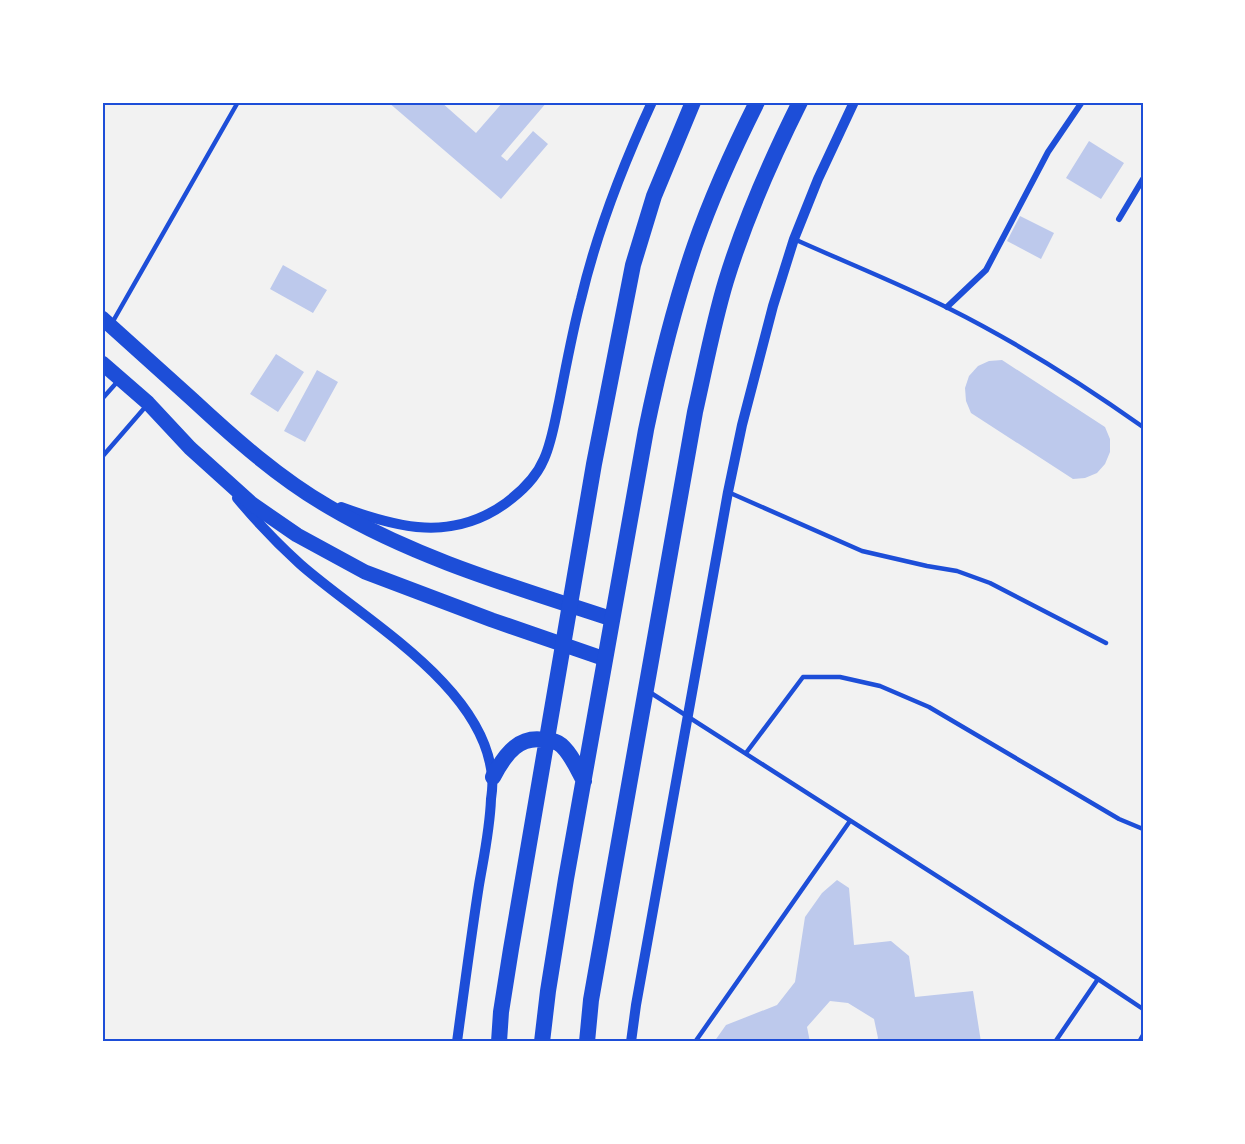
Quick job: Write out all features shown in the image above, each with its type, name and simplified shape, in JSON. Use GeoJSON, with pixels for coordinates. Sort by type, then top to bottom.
{"type":"FeatureCollection","features":[{"type":"Feature","properties":{"kind":"highway"},"geometry":{"type":"LineString","coordinates":[[499,1042],[501,1012],[511,949],[594,464],[633,265],[654,196],[693,102]]}},
{"type":"Feature","properties":{"kind":"highway"},"geometry":{"type":"LineString","coordinates":[[542,1042],[566,879],[658,373],[673,313],[700,232],[757,102]]}},
{"type":"Feature","properties":{"kind":"highway"},"geometry":{"type":"LineString","coordinates":[[587,1042],[591,1000],[695,412],[726,282],[746,223],[774,155],[800,102]]}},
{"type":"Feature","properties":{"kind":"highway"},"geometry":{"type":"LineString","coordinates":[[493,777],[502,759],[519,743],[539,738],[558,743],[572,758],[584,781]]}},
{"type":"Feature","properties":{"kind":"main road"},"geometry":{"type":"LineString","coordinates":[[106,322],[246,447],[328,507],[405,547],[476,574],[612,619]]}},
{"type":"Feature","properties":{"kind":"main road"},"geometry":{"type":"LineString","coordinates":[[102,363],[148,403],[190,448],[252,504],[297,535],[365,572],[605,659]]}},
{"type":"Feature","properties":{"kind":"street"},"geometry":{"type":"LineString","coordinates":[[308,493],[367,517],[423,528],[449,527],[472,522],[500,507],[521,492],[544,459],[581,298],[600,233],[622,172],[652,102]]}},
{"type":"Feature","properties":{"kind":"street"},"geometry":{"type":"LineString","coordinates":[[631,1042],[728,492],[745,415],[773,306],[794,239],[818,179],[854,102]]}},
{"type":"Feature","properties":{"kind":"street"},"geometry":{"type":"LineString","coordinates":[[947,307],[986,270],[1048,152],[1082,102]]}},
{"type":"Feature","properties":{"kind":"street"},"geometry":{"type":"LineString","coordinates":[[1119,219],[1143,179]]}},
{"type":"Feature","properties":{"kind":"street"},"geometry":{"type":"LineString","coordinates":[[209,465],[263,529],[300,564],[430,669],[474,721],[487,749],[493,777],[490,817],[457,1042]]}},
{"type":"Feature","properties":{"kind":"lane"},"geometry":{"type":"LineString","coordinates":[[106,322],[238,102]]}},
{"type":"Feature","properties":{"kind":"lane"},"geometry":{"type":"LineString","coordinates":[[794,239],[947,307],[994,332],[1088,388],[1143,427]]}},
{"type":"Feature","properties":{"kind":"lane"},"geometry":{"type":"LineString","coordinates":[[102,399],[120,378]]}},
{"type":"Feature","properties":{"kind":"lane"},"geometry":{"type":"LineString","coordinates":[[102,457],[148,403]]}},
{"type":"Feature","properties":{"kind":"lane"},"geometry":{"type":"LineString","coordinates":[[728,492],[862,551],[957,571],[990,583],[1106,643]]}},
{"type":"Feature","properties":{"kind":"lane"},"geometry":{"type":"LineString","coordinates":[[746,753],[803,677],[840,677],[880,686],[929,707],[1119,819],[1143,829]]}},
{"type":"Feature","properties":{"kind":"lane"},"geometry":{"type":"LineString","coordinates":[[646,690],[1143,1009]]}},
{"type":"Feature","properties":{"kind":"lane"},"geometry":{"type":"LineString","coordinates":[[695,1042],[850,821]]}},
{"type":"Feature","properties":{"kind":"lane"},"geometry":{"type":"LineString","coordinates":[[1055,1042],[1098,979]]}},
{"type":"Feature","properties":{"kind":"lane"},"geometry":{"type":"LineString","coordinates":[[1139,1042],[1143,1035]]}},
{"type":"Feature","properties":{"kind":"building"},"geometry":{"type":"Polygon","coordinates":[[[388,102],[441,102],[476,133],[503,102],[547,102],[501,156],[507,161],[533,131],[548,144],[501,199],[388,102]]]}},
{"type":"Feature","properties":{"kind":"building"},"geometry":{"type":"Polygon","coordinates":[[[1089,141],[1124,163],[1101,199],[1066,178],[1089,141]]]}},
{"type":"Feature","properties":{"kind":"building"},"geometry":{"type":"Polygon","coordinates":[[[1020,216],[1054,233],[1041,259],[1007,241],[1020,216]]]}},
{"type":"Feature","properties":{"kind":"building"},"geometry":{"type":"Polygon","coordinates":[[[283,265],[327,290],[313,313],[270,289],[283,265]]]}},
{"type":"Feature","properties":{"kind":"building"},"geometry":{"type":"Polygon","coordinates":[[[276,354],[304,372],[278,412],[250,394],[276,354]]]}},
{"type":"Feature","properties":{"kind":"building"},"geometry":{"type":"Polygon","coordinates":[[[1002,360],[1105,427],[1110,439],[1110,452],[1105,464],[1097,473],[1085,478],[1073,479],[971,413],[966,401],[965,388],[969,376],[978,366],[989,361],[1002,360]]]}},
{"type":"Feature","properties":{"kind":"building"},"geometry":{"type":"Polygon","coordinates":[[[317,370],[338,382],[305,442],[284,431],[317,370]]]}},
{"type":"Feature","properties":{"kind":"building"},"geometry":{"type":"Polygon","coordinates":[[[837,880],[849,888],[854,945],[891,941],[909,956],[915,997],[973,991],[981,1042],[876,1042],[878,1038],[874,1019],[848,1003],[830,1001],[807,1027],[810,1042],[714,1042],[726,1025],[777,1005],[795,982],[805,917],[822,893],[837,880]]]}}]}
